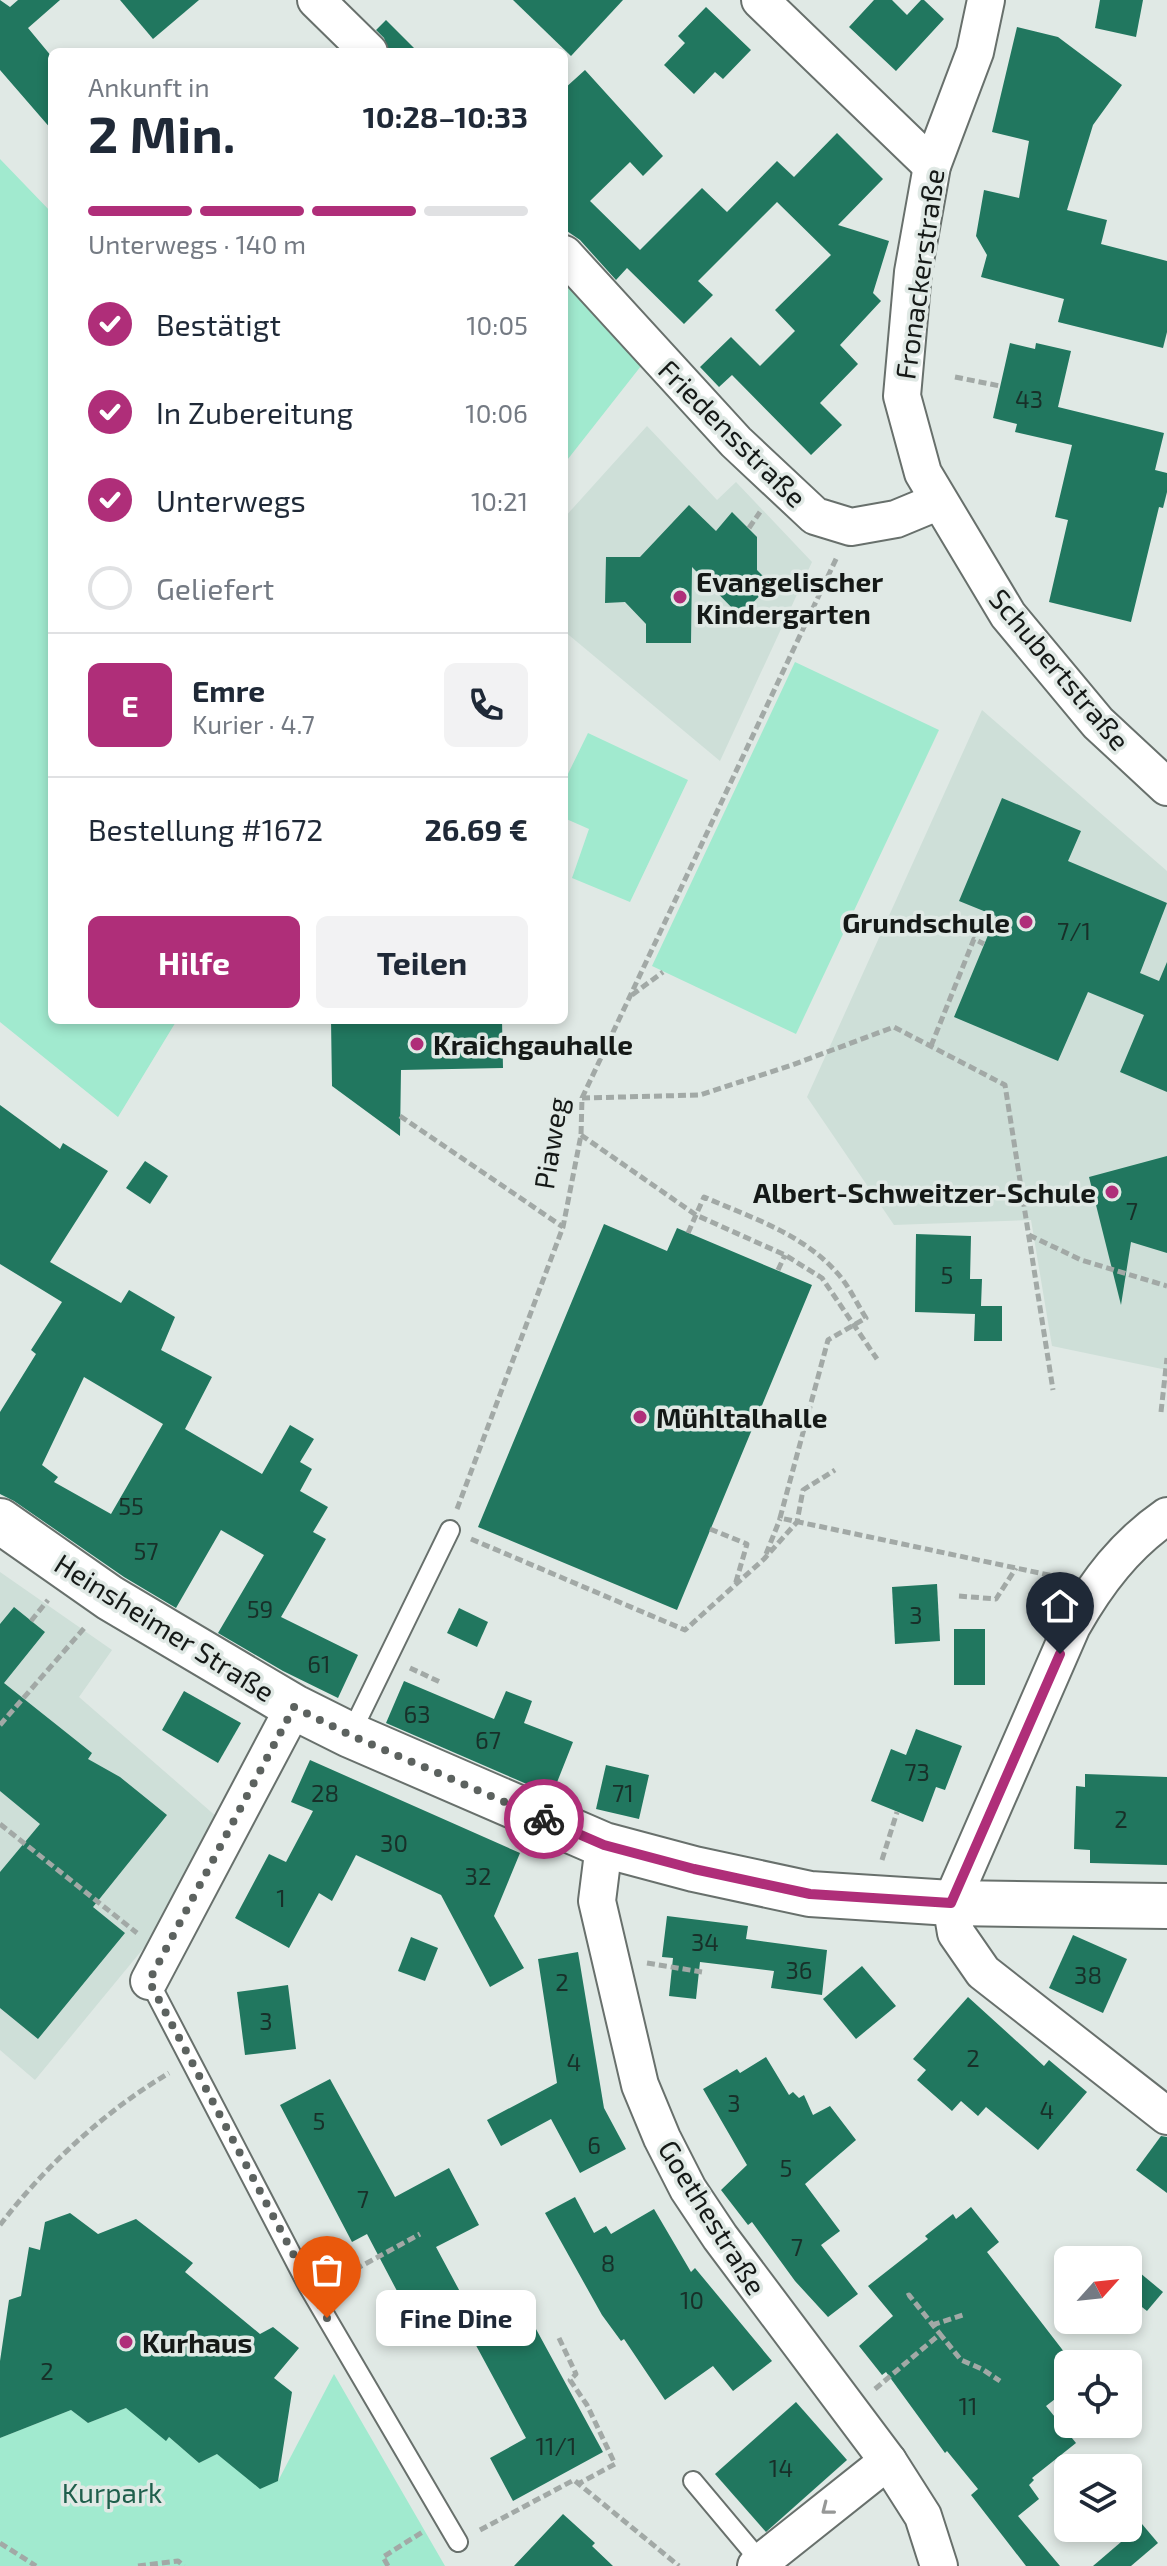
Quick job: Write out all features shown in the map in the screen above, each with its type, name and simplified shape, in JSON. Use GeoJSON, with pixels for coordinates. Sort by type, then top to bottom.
{"type":"FeatureCollection","features":[{"type":"Feature","properties":{"kind":"street"},"geometry":{"type":"LineString","coordinates":[[316,0],[365,48]]}},
{"type":"Feature","properties":{"kind":"street"},"geometry":{"type":"LineString","coordinates":[[760,0],[932,166]]}},
{"type":"Feature","properties":{"kind":"street","name":"Fronackerstraße"},"geometry":{"type":"LineString","coordinates":[[937,502],[923,473],[902,396],[913,272],[932,166],[975,52],[986,0]]}},
{"type":"Feature","properties":{"kind":"street","name":"Friedensstraße"},"geometry":{"type":"LineString","coordinates":[[568,258],[736,442],[815,516],[851,527],[896,519],[937,502]]}},
{"type":"Feature","properties":{"kind":"street","name":"Schubertstraße"},"geometry":{"type":"LineString","coordinates":[[937,502],[1008,615],[1098,723],[1167,787]]}},
{"type":"Feature","properties":{"kind":"street"},"geometry":{"type":"LineString","coordinates":[[1167,1516],[1139,1535],[1096,1585],[1072,1626],[951,1903],[956,1933],[983,1972],[1167,2116]]}},
{"type":"Feature","properties":{"kind":"street","name":"Heinsheimer Straße"},"geometry":{"type":"LineString","coordinates":[[0,1521],[110,1598],[294,1707],[350,1735],[604,1845],[694,1869],[810,1894],[951,1903],[1167,1906]]}},
{"type":"Feature","properties":{"kind":"street"},"geometry":{"type":"LineString","coordinates":[[149,1981],[294,1707]]}},
{"type":"Feature","properties":{"kind":"street","name":"Goethestraße"},"geometry":{"type":"LineString","coordinates":[[604,1845],[597,1901],[640,2085],[682,2176],[736,2260],[888,2461],[923,2516],[939,2566]]}},
{"type":"Feature","properties":{"kind":"street"},"geometry":{"type":"LineString","coordinates":[[758,2564],[888,2461]]}},
{"type":"Feature","properties":{"kind":"lane"},"geometry":{"type":"LineString","coordinates":[[350,1735],[450,1530]]}},
{"type":"Feature","properties":{"kind":"lane"},"geometry":{"type":"LineString","coordinates":[[149,1981],[312,2293],[458,2542]]}},
{"type":"Feature","properties":{"kind":"lane"},"geometry":{"type":"LineString","coordinates":[[693,2481],[758,2564]]}},
{"type":"Feature","properties":{"kind":"path"},"geometry":{"type":"LineString","coordinates":[[955,377],[1000,386]]}},
{"type":"Feature","properties":{"kind":"path","name":"Piaweg"},"geometry":{"type":"LineString","coordinates":[[450,1530],[563,1227],[581,1135],[582,1098],[851,527]]}},
{"type":"Feature","properties":{"kind":"path"},"geometry":{"type":"LineString","coordinates":[[931,1046],[974,939],[984,944]]}},
{"type":"Feature","properties":{"kind":"path"},"geometry":{"type":"LineString","coordinates":[[631,995],[663,972]]}},
{"type":"Feature","properties":{"kind":"path"},"geometry":{"type":"LineString","coordinates":[[582,1098],[700,1095],[894,1027],[1005,1085],[1053,1390]]}},
{"type":"Feature","properties":{"kind":"path"},"geometry":{"type":"LineString","coordinates":[[400,1116],[563,1227]]}},
{"type":"Feature","properties":{"kind":"path"},"geometry":{"type":"LineString","coordinates":[[581,1135],[696,1215],[785,1255],[822,1278],[877,1359]]}},
{"type":"Feature","properties":{"kind":"path"},"geometry":{"type":"LineString","coordinates":[[688,1233],[704,1197],[785,1232],[813,1250],[840,1277],[866,1318],[828,1340],[780,1518],[764,1559]]}},
{"type":"Feature","properties":{"kind":"path"},"geometry":{"type":"LineString","coordinates":[[1028,1235],[1081,1260],[1167,1286]]}},
{"type":"Feature","properties":{"kind":"path"},"geometry":{"type":"LineString","coordinates":[[778,1270],[785,1255]]}},
{"type":"Feature","properties":{"kind":"path"},"geometry":{"type":"LineString","coordinates":[[1161,1412],[1167,1358]]}},
{"type":"Feature","properties":{"kind":"path"},"geometry":{"type":"LineString","coordinates":[[450,1530],[685,1630],[764,1559],[797,1522],[803,1490],[835,1470]]}},
{"type":"Feature","properties":{"kind":"path"},"geometry":{"type":"LineString","coordinates":[[780,1518],[1096,1585]]}},
{"type":"Feature","properties":{"kind":"path"},"geometry":{"type":"LineString","coordinates":[[710,1529],[747,1544],[735,1585]]}},
{"type":"Feature","properties":{"kind":"path"},"geometry":{"type":"LineString","coordinates":[[959,1596],[996,1599],[1016,1568]]}},
{"type":"Feature","properties":{"kind":"path"},"geometry":{"type":"LineString","coordinates":[[0,1725],[77,1635]]}},
{"type":"Feature","properties":{"kind":"path"},"geometry":{"type":"LineString","coordinates":[[872,1896],[897,1812]]}},
{"type":"Feature","properties":{"kind":"path"},"geometry":{"type":"LineString","coordinates":[[0,1824],[146,1941]]}},
{"type":"Feature","properties":{"kind":"path"},"geometry":{"type":"LineString","coordinates":[[610,1957],[702,1972]]}},
{"type":"Feature","properties":{"kind":"path"},"geometry":{"type":"LineString","coordinates":[[0,2225],[75,2145],[134,2094],[192,2063]]}},
{"type":"Feature","properties":{"kind":"path"},"geometry":{"type":"LineString","coordinates":[[312,2293],[420,2234]]}},
{"type":"Feature","properties":{"kind":"path"},"geometry":{"type":"LineString","coordinates":[[907,2296],[961,2360],[1000,2381]]}},
{"type":"Feature","properties":{"kind":"path"},"geometry":{"type":"LineString","coordinates":[[932,2325],[966,2314]]}},
{"type":"Feature","properties":{"kind":"path"},"geometry":{"type":"LineString","coordinates":[[850,2410],[940,2334]]}},
{"type":"Feature","properties":{"kind":"path"},"geometry":{"type":"LineString","coordinates":[[559,2338],[576,2374],[570,2380],[587,2405],[615,2464],[578,2484]]}},
{"type":"Feature","properties":{"kind":"path"},"geometry":{"type":"LineString","coordinates":[[559,2476],[564,2485]]}},
{"type":"Feature","properties":{"kind":"path"},"geometry":{"type":"LineString","coordinates":[[458,2542],[574,2480],[679,2566]]}},
{"type":"Feature","properties":{"kind":"path"},"geometry":{"type":"LineString","coordinates":[[388,2566],[383,2557],[444,2518]]}},
{"type":"Feature","properties":{"kind":"path"},"geometry":{"type":"LineString","coordinates":[[0,2543],[36,2566]]}},
{"type":"Feature","properties":{"kind":"path"},"geometry":{"type":"LineString","coordinates":[[138,2566],[178,2561],[184,2566]]}},
{"type":"Feature","properties":{"kind":"shaded area","name":"Evangelischer Kindergarten"},"geometry":{"type":"Polygon","coordinates":[[[647,426],[717,500],[736,482],[812,562],[720,761],[568,634],[568,514],[647,426]]]}},
{"type":"Feature","properties":{"kind":"shaded area","name":"Grundschule"},"geometry":{"type":"Polygon","coordinates":[[[982,710],[1167,871],[1167,1370],[1052,1346],[1031,1220],[894,1225],[807,1097],[982,710]]]}},
{"type":"Feature","properties":{"kind":"shaded area"},"geometry":{"type":"Polygon","coordinates":[[[0,1572],[112,1650],[79,1697],[218,1818],[152,1938],[35,2080],[0,2050],[0,1572]]]}},
{"type":"Feature","properties":{"kind":"green space"},"geometry":{"type":"Polygon","coordinates":[[[0,159],[48,209],[48,1024],[175,1024],[118,1117],[0,1022],[0,159]]]}},
{"type":"Feature","properties":{"kind":"green space"},"geometry":{"type":"Polygon","coordinates":[[[568,279],[626,337],[641,366],[568,459],[568,279]]]}},
{"type":"Feature","properties":{"kind":"green space"},"geometry":{"type":"Polygon","coordinates":[[[795,662],[939,730],[796,1034],[652,966],[795,662]]]}},
{"type":"Feature","properties":{"kind":"green space"},"geometry":{"type":"Polygon","coordinates":[[[588,733],[688,780],[630,902],[572,878],[589,829],[568,820],[568,774],[588,733]]]}},
{"type":"Feature","properties":{"kind":"green space","name":"Kurpark"},"geometry":{"type":"Polygon","coordinates":[[[334,2374],[445,2566],[0,2566],[0,2438],[71,2410],[88,2423],[131,2406],[166,2440],[169,2437],[199,2463],[217,2454],[278,2481],[334,2374]]]}},
{"type":"Feature","properties":{"kind":"building"},"geometry":{"type":"Polygon","coordinates":[[[0,0],[10,7],[18,0],[60,0],[28,28],[48,52],[48,125],[0,70],[0,0]]]}},
{"type":"Feature","properties":{"kind":"building"},"geometry":{"type":"Polygon","coordinates":[[[120,0],[199,0],[153,39],[120,0]]]}},
{"type":"Feature","properties":{"kind":"building"},"geometry":{"type":"Polygon","coordinates":[[[513,0],[623,0],[571,56],[568,48],[563,48],[513,0]]]}},
{"type":"Feature","properties":{"kind":"building"},"geometry":{"type":"Polygon","coordinates":[[[874,0],[892,0],[907,15],[924,0],[944,19],[896,71],[849,27],[874,0]]]}},
{"type":"Feature","properties":{"kind":"building"},"geometry":{"type":"Polygon","coordinates":[[[1100,0],[1143,0],[1136,37],[1095,28],[1100,0]]]}},
{"type":"Feature","properties":{"kind":"building"},"geometry":{"type":"Polygon","coordinates":[[[706,7],[751,50],[723,79],[715,72],[694,94],[664,65],[685,43],[678,36],[706,7]]]}},
{"type":"Feature","properties":{"kind":"building"},"geometry":{"type":"Polygon","coordinates":[[[386,20],[414,48],[388,48],[384,38],[376,30],[386,20]]]}},
{"type":"Feature","properties":{"kind":"building"},"geometry":{"type":"Polygon","coordinates":[[[1017,27],[1058,37],[1122,85],[1093,125],[1067,210],[1107,220],[1101,244],[1167,261],[1167,332],[1163,348],[1058,322],[1064,299],[981,277],[987,255],[976,236],[984,190],[1019,198],[1029,141],[992,132],[1017,27]]]}},
{"type":"Feature","properties":{"kind":"building"},"geometry":{"type":"Polygon","coordinates":[[[585,70],[663,156],[643,176],[630,162],[590,201],[640,250],[702,188],[727,212],[777,161],[794,177],[837,133],[883,179],[838,225],[889,241],[873,293],[881,301],[840,345],[858,364],[820,403],[842,425],[811,455],[732,375],[719,387],[700,367],[731,337],[760,366],[795,331],[775,310],[831,255],[777,202],[698,281],[713,295],[684,324],[627,268],[616,280],[580,240],[568,232],[568,85],[585,70]]]}},
{"type":"Feature","properties":{"kind":"building"},"geometry":{"type":"Polygon","coordinates":[[[1010,343],[1035,349],[1036,343],[1071,351],[1058,407],[1164,433],[1155,470],[1167,473],[1167,492],[1163,508],[1159,507],[1131,622],[1049,602],[1068,520],[1055,517],[1072,445],[1015,432],[1017,424],[993,418],[1010,343]]]}},
{"type":"Feature","properties":{"kind":"building"},"geometry":{"type":"Polygon","coordinates":[[[689,505],[716,531],[732,512],[757,537],[757,570],[771,584],[740,616],[692,567],[691,643],[646,643],[646,624],[625,602],[605,603],[606,557],[640,557],[689,505]]]}},
{"type":"Feature","properties":{"kind":"building"},"geometry":{"type":"Polygon","coordinates":[[[1002,798],[1081,831],[1068,861],[1167,903],[1140,973],[1159,981],[1167,962],[1167,1092],[1120,1072],[1144,1015],[1088,992],[1058,1061],[954,1017],[996,916],[959,901],[1002,798]]]}},
{"type":"Feature","properties":{"kind":"building","name":"Kraichgauhalle"},"geometry":{"type":"Polygon","coordinates":[[[331,1024],[502,1024],[503,1068],[401,1070],[400,1136],[332,1086],[331,1024]]]}},
{"type":"Feature","properties":{"kind":"building"},"geometry":{"type":"Polygon","coordinates":[[[0,1105],[60,1149],[63,1143],[108,1171],[50,1262],[121,1303],[129,1290],[175,1317],[161,1350],[212,1377],[185,1429],[262,1474],[290,1425],[314,1439],[300,1462],[312,1469],[300,1491],[328,1507],[313,1532],[326,1539],[281,1617],[358,1655],[338,1698],[283,1671],[218,1633],[264,1555],[221,1530],[176,1608],[0,1494],[0,1412],[36,1354],[31,1350],[62,1302],[0,1264],[0,1105]],[[84,1377],[42,1465],[58,1477],[54,1482],[111,1514],[163,1424],[84,1377]]]}},
{"type":"Feature","properties":{"kind":"building"},"geometry":{"type":"Polygon","coordinates":[[[1167,1156],[1167,1253],[1131,1242],[1121,1305],[1089,1177],[1167,1156]]]}},
{"type":"Feature","properties":{"kind":"building"},"geometry":{"type":"Polygon","coordinates":[[[145,1161],[168,1176],[150,1204],[126,1188],[145,1161]]]}},
{"type":"Feature","properties":{"kind":"building","name":"Mühltalhalle"},"geometry":{"type":"Polygon","coordinates":[[[604,1224],[667,1251],[677,1228],[812,1285],[677,1610],[478,1527],[604,1224]]]}},
{"type":"Feature","properties":{"kind":"building"},"geometry":{"type":"Polygon","coordinates":[[[916,1234],[971,1236],[970,1279],[982,1279],[981,1306],[1002,1306],[1002,1341],[974,1341],[975,1314],[915,1312],[916,1234]]]}},
{"type":"Feature","properties":{"kind":"building"},"geometry":{"type":"Polygon","coordinates":[[[937,1584],[940,1641],[895,1644],[892,1587],[937,1584]]]}},
{"type":"Feature","properties":{"kind":"building"},"geometry":{"type":"Polygon","coordinates":[[[14,1607],[45,1632],[4,1683],[92,1753],[88,1759],[120,1777],[167,1815],[93,1907],[125,1933],[38,2039],[0,2008],[0,1872],[40,1824],[0,1791],[0,1624],[14,1607]]]}},
{"type":"Feature","properties":{"kind":"building"},"geometry":{"type":"Polygon","coordinates":[[[459,1608],[488,1622],[477,1647],[447,1633],[459,1608]]]}},
{"type":"Feature","properties":{"kind":"building"},"geometry":{"type":"Polygon","coordinates":[[[954,1629],[985,1629],[985,1685],[954,1685],[954,1629]]]}},
{"type":"Feature","properties":{"kind":"building"},"geometry":{"type":"Polygon","coordinates":[[[404,1681],[494,1719],[506,1691],[532,1701],[524,1723],[573,1742],[552,1795],[386,1723],[404,1681]]]}},
{"type":"Feature","properties":{"kind":"building"},"geometry":{"type":"Polygon","coordinates":[[[184,1691],[241,1723],[218,1763],[162,1730],[184,1691]]]}},
{"type":"Feature","properties":{"kind":"building"},"geometry":{"type":"Polygon","coordinates":[[[916,1729],[962,1746],[945,1790],[936,1787],[923,1822],[871,1801],[891,1749],[906,1755],[916,1729]]]}},
{"type":"Feature","properties":{"kind":"building"},"geometry":{"type":"Polygon","coordinates":[[[310,1760],[520,1853],[494,1916],[524,1968],[490,1987],[441,1895],[356,1855],[332,1901],[319,1893],[289,1948],[235,1918],[269,1854],[286,1862],[313,1811],[291,1802],[310,1760]]]}},
{"type":"Feature","properties":{"kind":"building"},"geometry":{"type":"Polygon","coordinates":[[[606,1765],[649,1775],[639,1819],[596,1809],[606,1765]]]}},
{"type":"Feature","properties":{"kind":"building"},"geometry":{"type":"Polygon","coordinates":[[[1085,1774],[1167,1777],[1167,1865],[1090,1863],[1090,1850],[1074,1849],[1076,1786],[1085,1787],[1085,1774]]]}},
{"type":"Feature","properties":{"kind":"building"},"geometry":{"type":"Polygon","coordinates":[[[667,1916],[748,1926],[746,1939],[827,1950],[822,1995],[771,1988],[774,1971],[700,1962],[696,1999],[669,1996],[673,1958],[662,1957],[667,1916]]]}},
{"type":"Feature","properties":{"kind":"building"},"geometry":{"type":"Polygon","coordinates":[[[1073,1935],[1127,1959],[1103,2013],[1049,1988],[1073,1935]]]}},
{"type":"Feature","properties":{"kind":"building"},"geometry":{"type":"Polygon","coordinates":[[[411,1937],[438,1948],[425,1981],[398,1971],[411,1937]]]}},
{"type":"Feature","properties":{"kind":"building"},"geometry":{"type":"Polygon","coordinates":[[[578,1952],[604,2108],[626,2149],[580,2173],[551,2119],[501,2146],[487,2120],[557,2083],[538,1959],[578,1952]]]}},
{"type":"Feature","properties":{"kind":"building"},"geometry":{"type":"Polygon","coordinates":[[[862,1966],[896,2006],[856,2039],[823,1999],[862,1966]]]}},
{"type":"Feature","properties":{"kind":"building"},"geometry":{"type":"Polygon","coordinates":[[[288,1985],[296,2049],[245,2055],[237,1992],[288,1985]]]}},
{"type":"Feature","properties":{"kind":"building"},"geometry":{"type":"Polygon","coordinates":[[[968,1997],[1044,2066],[1049,2060],[1087,2092],[1038,2150],[986,2107],[978,2116],[961,2101],[952,2111],[917,2080],[926,2070],[913,2059],[968,1997]]]}},
{"type":"Feature","properties":{"kind":"building"},"geometry":{"type":"Polygon","coordinates":[[[766,2057],[789,2095],[793,2092],[799,2098],[804,2095],[813,2115],[830,2106],[856,2140],[805,2184],[840,2231],[821,2245],[858,2294],[828,2317],[795,2281],[752,2222],[748,2225],[721,2190],[747,2165],[703,2089],[737,2069],[740,2073],[766,2057]]]}},
{"type":"Feature","properties":{"kind":"building"},"geometry":{"type":"Polygon","coordinates":[[[330,2079],[395,2197],[449,2168],[479,2225],[436,2247],[465,2301],[416,2327],[367,2234],[352,2242],[280,2105],[330,2079]]]}},
{"type":"Feature","properties":{"kind":"building"},"geometry":{"type":"Polygon","coordinates":[[[1161,2136],[1167,2137],[1167,2193],[1136,2170],[1161,2136]]]}},
{"type":"Feature","properties":{"kind":"building"},"geometry":{"type":"Polygon","coordinates":[[[575,2197],[594,2233],[606,2226],[611,2234],[654,2209],[691,2272],[695,2268],[772,2361],[733,2391],[713,2366],[665,2400],[624,2339],[621,2341],[602,2315],[545,2213],[575,2197]]]}},
{"type":"Feature","properties":{"kind":"building"},"geometry":{"type":"Polygon","coordinates":[[[971,2207],[999,2242],[987,2252],[1063,2350],[1054,2350],[1054,2400],[1046,2406],[1054,2416],[1054,2438],[1072,2438],[1076,2443],[1062,2454],[1054,2454],[1054,2460],[1032,2478],[1034,2480],[1029,2485],[1039,2499],[1018,2516],[1060,2566],[1026,2566],[971,2495],[978,2489],[947,2451],[945,2453],[886,2372],[882,2375],[859,2346],[893,2316],[868,2286],[928,2239],[925,2236],[953,2214],[956,2219],[971,2207]]]}},
{"type":"Feature","properties":{"kind":"building","name":"Kurhaus"},"geometry":{"type":"Polygon","coordinates":[[[70,2213],[98,2234],[136,2219],[193,2263],[185,2272],[260,2334],[273,2327],[299,2348],[274,2378],[292,2392],[278,2481],[260,2489],[217,2454],[199,2463],[169,2437],[166,2441],[126,2408],[88,2423],[71,2410],[0,2438],[0,2361],[9,2300],[21,2296],[29,2247],[40,2250],[45,2222],[70,2213]]]}},
{"type":"Feature","properties":{"kind":"building"},"geometry":{"type":"Polygon","coordinates":[[[1142,2275],[1163,2292],[1147,2311],[1142,2307],[1142,2275]]]}},
{"type":"Feature","properties":{"kind":"building"},"geometry":{"type":"Polygon","coordinates":[[[518,2296],[603,2452],[513,2501],[490,2458],[526,2438],[465,2325],[518,2296]]]}},
{"type":"Feature","properties":{"kind":"building"},"geometry":{"type":"Polygon","coordinates":[[[796,2402],[847,2460],[766,2532],[715,2474],[796,2402]]]}},
{"type":"Feature","properties":{"kind":"building"},"geometry":{"type":"Polygon","coordinates":[[[563,2514],[595,2543],[592,2546],[613,2566],[514,2566],[563,2514]]]}},
{"type":"Feature","properties":{"kind":"building"},"geometry":{"type":"Polygon","coordinates":[[[1142,2524],[1158,2543],[1131,2566],[1093,2566],[1121,2542],[1142,2542],[1142,2524]]]}},
{"type":"Feature","properties":{"kind":"way so far"},"geometry":{"type":"LineString","coordinates":[[327,2318],[149,1981],[294,1707],[350,1735],[544,1819]]}},
{"type":"Feature","properties":{"kind":"place","name":"Evangelischer Kindergarten"},"geometry":{"type":"Point","coordinates":[680,597]}},
{"type":"Feature","properties":{"kind":"place","name":"Grundschule"},"geometry":{"type":"Point","coordinates":[1026,922]}},
{"type":"Feature","properties":{"kind":"place","name":"Kraichgauhalle"},"geometry":{"type":"Point","coordinates":[417,1044]}},
{"type":"Feature","properties":{"kind":"place","name":"Albert-Schweitzer-Schule"},"geometry":{"type":"Point","coordinates":[1112,1192]}},
{"type":"Feature","properties":{"kind":"place","name":"Mühltalhalle"},"geometry":{"type":"Point","coordinates":[640,1417]}},
{"type":"Feature","properties":{"kind":"place","name":"Fine Dine"},"geometry":{"type":"Point","coordinates":[327,2318]}},
{"type":"Feature","properties":{"kind":"place","name":"Kurhaus"},"geometry":{"type":"Point","coordinates":[126,2342]}},
{"type":"Feature","properties":{"kind":"route"},"geometry":{"type":"LineString","coordinates":[[544,1819],[604,1845],[694,1869],[810,1894],[951,1903],[1060,1654]]}}]}
